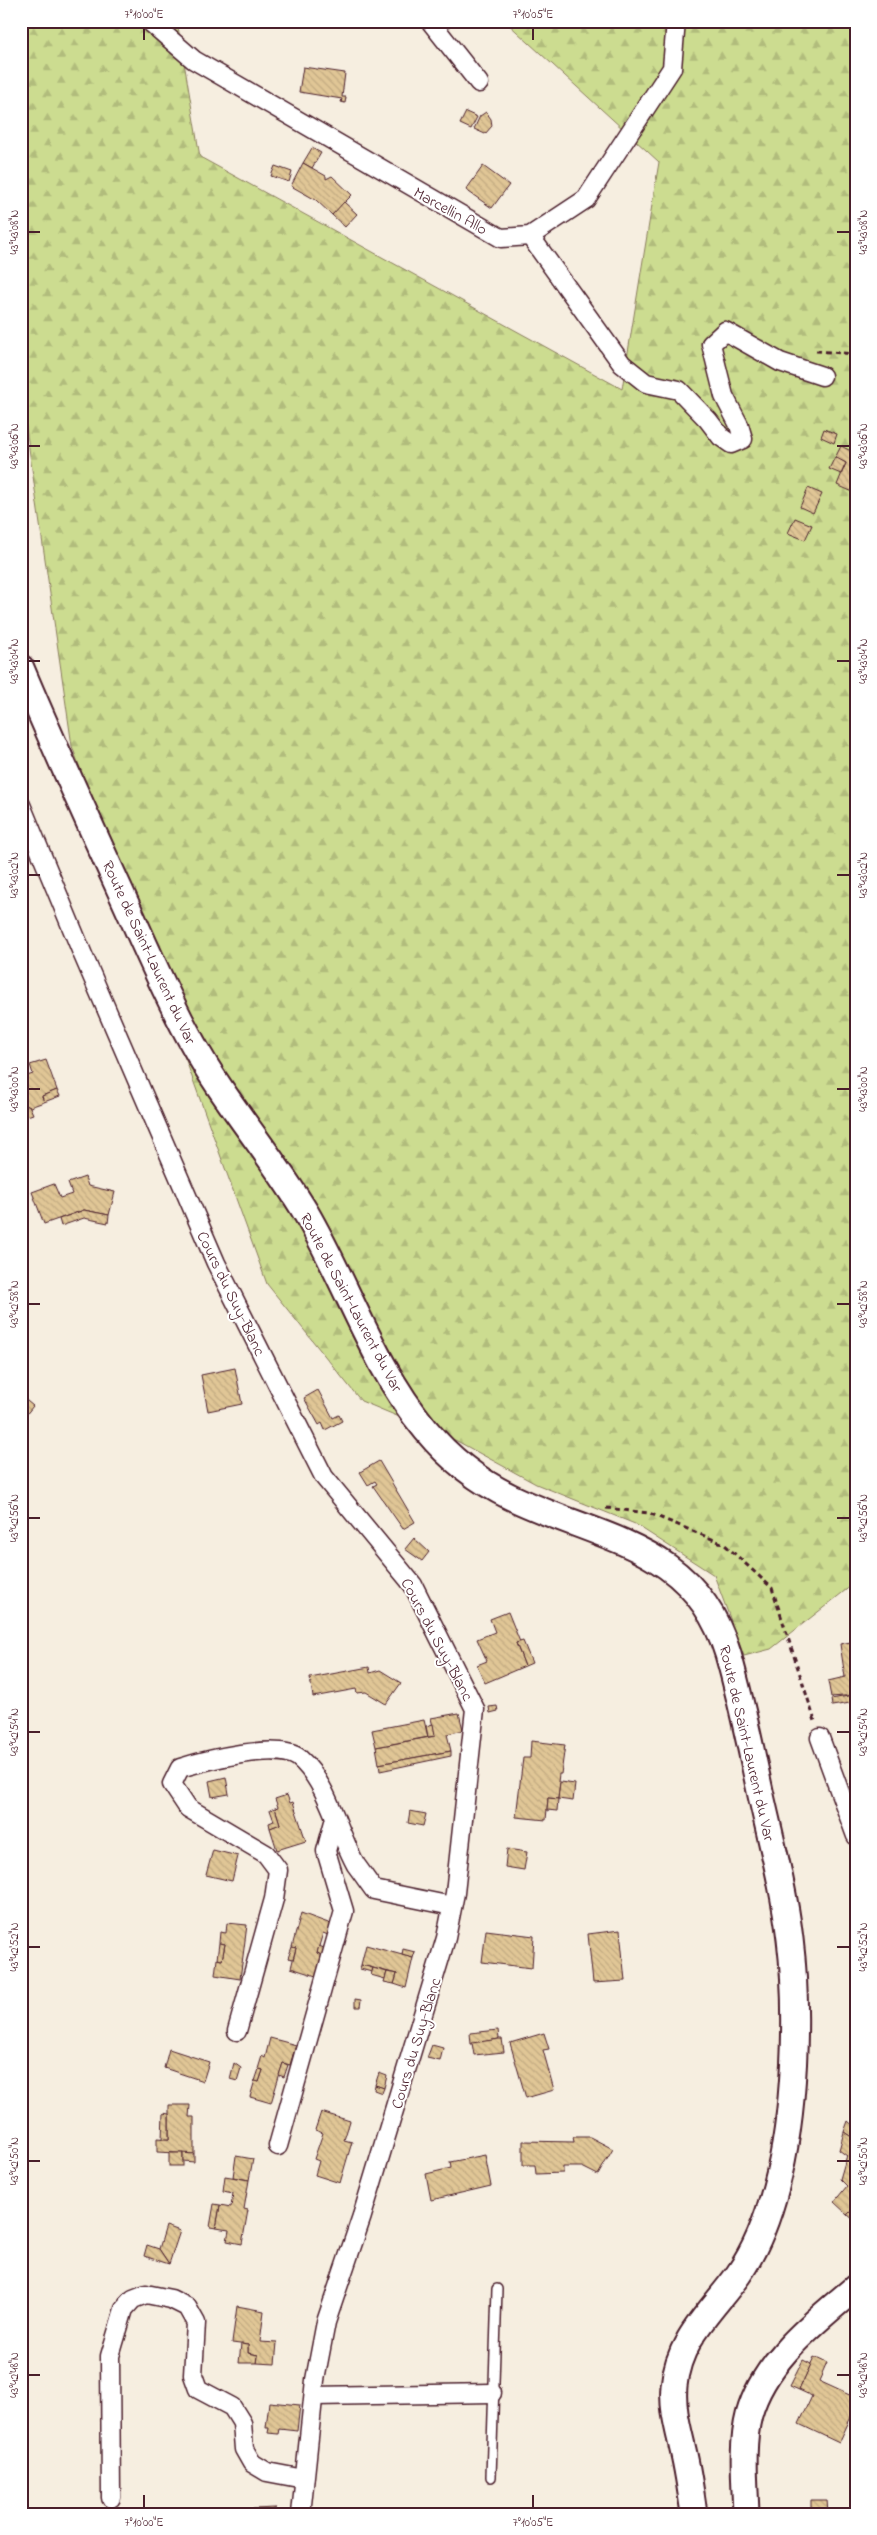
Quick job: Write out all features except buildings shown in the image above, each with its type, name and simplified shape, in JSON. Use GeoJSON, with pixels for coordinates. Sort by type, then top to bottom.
{"type":"FeatureCollection","features":[{"type":"Feature","properties":{"kind":"main road","name":"Route de Saint-Laurent du Var"},"geometry":{"type":"LineString","coordinates":[[21,668],[68,776],[190,1039],[229,1104],[305,1212],[378,1357],[412,1412],[454,1460],[506,1495],[632,1546],[670,1567],[689,1584],[705,1603],[724,1642],[736,1684],[786,1911],[794,1985],[794,2052],[784,2150],[768,2215],[755,2246],[741,2270],[691,2334],[676,2373],[674,2410],[694,2514]]}},
{"type":"Feature","properties":{"kind":"main road"},"geometry":{"type":"LineString","coordinates":[[746,2514],[745,2447],[749,2415],[755,2398],[768,2374],[786,2352],[856,2287]]}},
{"type":"Feature","properties":{"kind":"street","name":"Marcellin Allo"},"geometry":{"type":"LineString","coordinates":[[149,21],[194,60],[389,175],[501,238],[530,236],[586,199],[672,68],[676,21]]}},
{"type":"Feature","properties":{"kind":"street"},"geometry":{"type":"LineString","coordinates":[[430,21],[479,83]]}},
{"type":"Feature","properties":{"kind":"street"},"geometry":{"type":"LineString","coordinates":[[530,236],[622,364],[646,383],[679,390],[708,420],[721,437],[731,444],[743,439],[739,425],[724,396],[711,344],[726,331],[780,362],[822,376]]}},
{"type":"Feature","properties":{"kind":"street","name":"Cours du Suy-Blanc"},"geometry":{"type":"LineString","coordinates":[[21,805],[83,955],[216,1263],[324,1477],[413,1585],[475,1709],[452,1906],[446,1938],[362,2216],[326,2322],[314,2396],[301,2514]]}},
{"type":"Feature","properties":{"kind":"street"},"geometry":{"type":"LineString","coordinates":[[820,1738],[856,1836]]}},
{"type":"Feature","properties":{"kind":"street"},"geometry":{"type":"LineString","coordinates":[[237,2031],[274,1899],[278,1870],[266,1854],[188,1808],[172,1784],[180,1768],[205,1760],[243,1753],[277,1752],[298,1757],[317,1781],[356,1864],[374,1890],[452,1906]]}},
{"type":"Feature","properties":{"kind":"street"},"geometry":{"type":"LineString","coordinates":[[278,2146],[344,1911],[326,1851],[335,1818]]}},
{"type":"Feature","properties":{"kind":"street"},"geometry":{"type":"LineString","coordinates":[[111,2498],[110,2356],[124,2310],[133,2299],[146,2294],[171,2299],[187,2307],[196,2323],[193,2375],[198,2389],[232,2407],[242,2422],[244,2449],[252,2463],[267,2472],[304,2479]]}},
{"type":"Feature","properties":{"kind":"street"},"geometry":{"type":"LineString","coordinates":[[314,2396],[492,2393]]}},
{"type":"Feature","properties":{"kind":"lane"},"geometry":{"type":"LineString","coordinates":[[491,2477],[492,2393],[497,2289]]}},
{"type":"Feature","properties":{"kind":"green space"},"geometry":{"type":"Polygon","coordinates":[[[21,21],[177,21],[200,157],[622,389],[659,162],[505,21],[856,21],[856,1582],[771,1649],[744,1656],[714,1575],[635,1524],[536,1484],[457,1441],[361,1401],[267,1284],[72,746],[21,393],[21,21]]]}}]}
